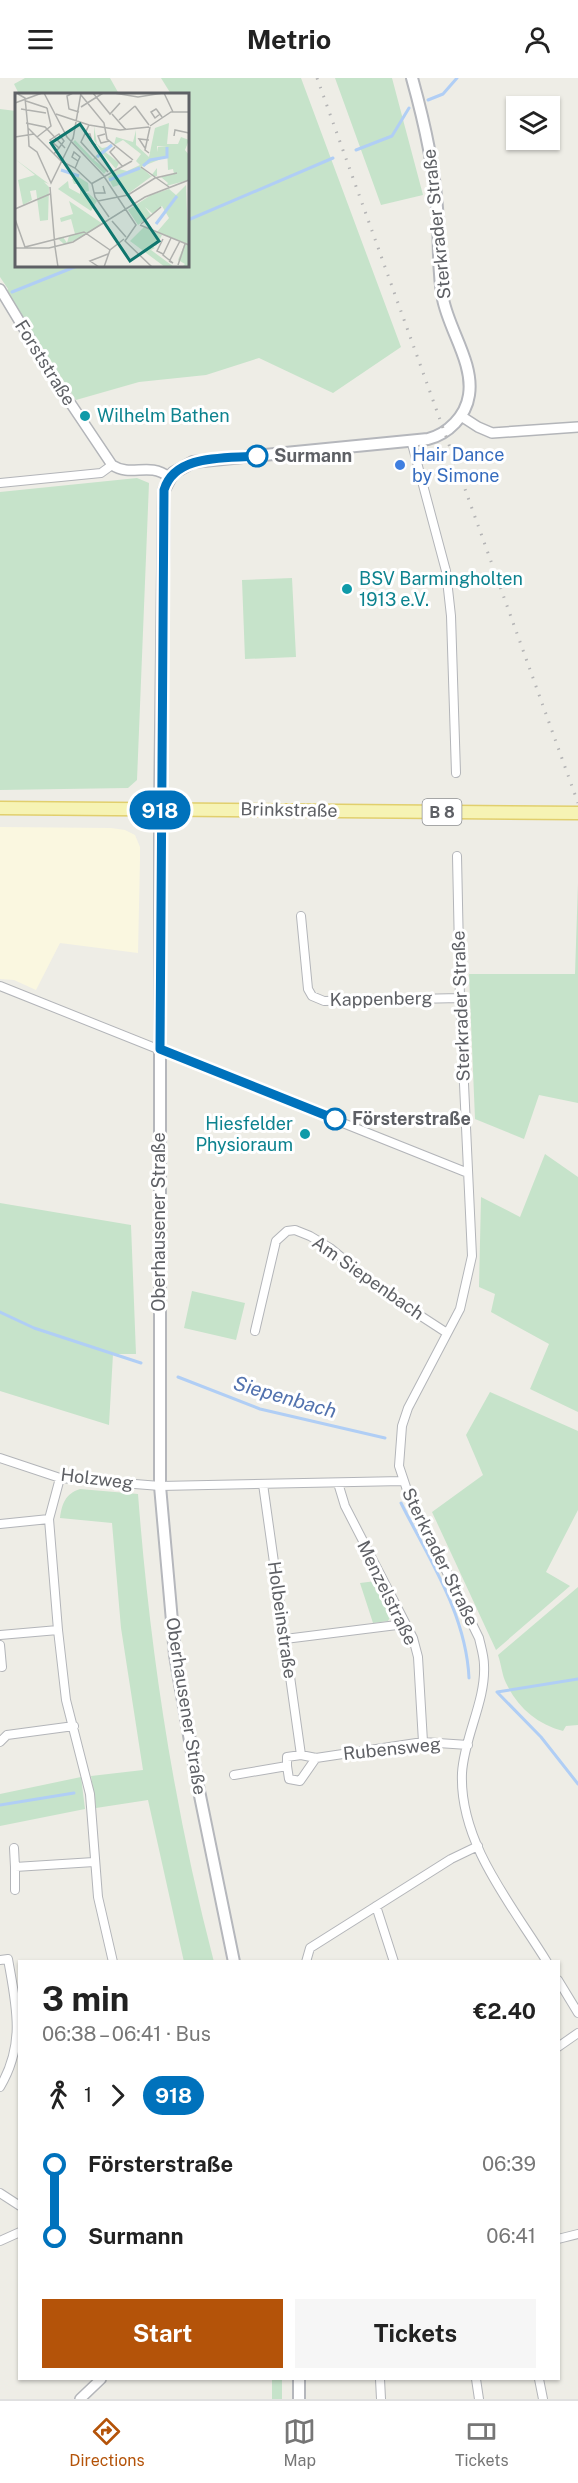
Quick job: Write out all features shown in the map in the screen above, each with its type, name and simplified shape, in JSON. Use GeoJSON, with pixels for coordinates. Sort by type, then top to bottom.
{"type":"FeatureCollection","features":[{"type":"Feature","properties":{"kind":"main road","name":"Sterkrader Straße"},"geometry":{"type":"LineString","coordinates":[[412,78],[429,138],[437,207],[443,298],[469,384],[469,398],[461,416]]}},
{"type":"Feature","properties":{"kind":"main road"},"geometry":{"type":"LineString","coordinates":[[169,477],[184,465],[193,462],[434,437],[450,428],[461,416]]}},
{"type":"Feature","properties":{"kind":"main road","name":"Oberhausener Straße"},"geometry":{"type":"LineString","coordinates":[[169,477],[163,500],[160,809],[160,1486],[175,1655],[203,1816],[234,1960]]}},
{"type":"Feature","properties":{"kind":"main road","name":"Brinkstraße"},"geometry":{"type":"LineString","coordinates":[[0,808],[578,813]]}},
{"type":"Feature","properties":{"kind":"main road"},"geometry":{"type":"LineString","coordinates":[[299,2380],[299,2399]]}},
{"type":"Feature","properties":{"kind":"street","name":"Forststraße"},"geometry":{"type":"LineString","coordinates":[[2,292],[52,377],[112,465]]}},
{"type":"Feature","properties":{"kind":"street"},"geometry":{"type":"LineString","coordinates":[[461,416],[492,433],[578,427]]}},
{"type":"Feature","properties":{"kind":"street"},"geometry":{"type":"LineString","coordinates":[[411,440],[446,571],[451,616],[456,773]]}},
{"type":"Feature","properties":{"kind":"street"},"geometry":{"type":"LineString","coordinates":[[0,483],[101,473],[112,465],[124,471],[154,468],[169,477]]}},
{"type":"Feature","properties":{"kind":"street","name":"Sterkrader Straße"},"geometry":{"type":"LineString","coordinates":[[457,856],[460,998],[472,1256],[460,1309],[408,1408],[402,1426],[399,1466],[403,1481],[479,1638],[484,1676],[462,1771],[464,1809],[478,1846],[546,1960]]}},
{"type":"Feature","properties":{"kind":"street","name":"Kappenberg"},"geometry":{"type":"LineString","coordinates":[[301,916],[308,989],[316,999],[324,1001],[460,998]]}},
{"type":"Feature","properties":{"kind":"street"},"geometry":{"type":"LineString","coordinates":[[0,986],[468,1173]]}},
{"type":"Feature","properties":{"kind":"street","name":"Am Siepenbach"},"geometry":{"type":"LineString","coordinates":[[255,1331],[276,1241],[287,1231],[295,1230],[330,1248],[384,1292],[447,1333]]}},
{"type":"Feature","properties":{"kind":"street","name":"Holzweg"},"geometry":{"type":"LineString","coordinates":[[0,1458],[60,1478],[160,1486],[403,1481]]}},
{"type":"Feature","properties":{"kind":"street"},"geometry":{"type":"LineString","coordinates":[[60,1478],[49,1519],[58,1630],[66,1700],[86,1780],[98,1897],[113,1960]]}},
{"type":"Feature","properties":{"kind":"street","name":"Menzelstraße"},"geometry":{"type":"LineString","coordinates":[[338,1483],[345,1506],[405,1624],[418,1657],[423,1742]]}},
{"type":"Feature","properties":{"kind":"street","name":"Holbeinstraße"},"geometry":{"type":"LineString","coordinates":[[263,1484],[301,1755]]}},
{"type":"Feature","properties":{"kind":"street"},"geometry":{"type":"LineString","coordinates":[[0,1524],[49,1519]]}},
{"type":"Feature","properties":{"kind":"street"},"geometry":{"type":"LineString","coordinates":[[285,1639],[405,1624]]}},
{"type":"Feature","properties":{"kind":"street"},"geometry":{"type":"LineString","coordinates":[[0,1635],[58,1630]]}},
{"type":"Feature","properties":{"kind":"street"},"geometry":{"type":"LineString","coordinates":[[0,1645],[2,1667]]}},
{"type":"Feature","properties":{"kind":"street"},"geometry":{"type":"LineString","coordinates":[[0,1742],[7,1735],[74,1726]]}},
{"type":"Feature","properties":{"kind":"street","name":"Rubensweg"},"geometry":{"type":"LineString","coordinates":[[301,1755],[316,1758],[423,1742],[468,1744]]}},
{"type":"Feature","properties":{"kind":"street"},"geometry":{"type":"LineString","coordinates":[[301,1755],[287,1757],[289,1779],[300,1781],[316,1758]]}},
{"type":"Feature","properties":{"kind":"street"},"geometry":{"type":"LineString","coordinates":[[234,1775],[287,1766]]}},
{"type":"Feature","properties":{"kind":"street"},"geometry":{"type":"LineString","coordinates":[[307,1960],[310,1948],[451,1859],[478,1846]]}},
{"type":"Feature","properties":{"kind":"street"},"geometry":{"type":"LineString","coordinates":[[14,1848],[15,1890]]}},
{"type":"Feature","properties":{"kind":"street"},"geometry":{"type":"LineString","coordinates":[[15,1867],[94,1862]]}},
{"type":"Feature","properties":{"kind":"street"},"geometry":{"type":"LineString","coordinates":[[376,1906],[393,1960]]}},
{"type":"Feature","properties":{"kind":"street"},"geometry":{"type":"LineString","coordinates":[[0,1959],[8,1959],[18,2014]]}},
{"type":"Feature","properties":{"kind":"street"},"geometry":{"type":"LineString","coordinates":[[560,1983],[578,2013]]}},
{"type":"Feature","properties":{"kind":"street"},"geometry":{"type":"LineString","coordinates":[[0,2087],[9,2072],[18,2025]]}},
{"type":"Feature","properties":{"kind":"street"},"geometry":{"type":"LineString","coordinates":[[560,2046],[578,2033]]}},
{"type":"Feature","properties":{"kind":"street"},"geometry":{"type":"LineString","coordinates":[[0,2193],[18,2205]]}},
{"type":"Feature","properties":{"kind":"street"},"geometry":{"type":"LineString","coordinates":[[0,2241],[18,2233]]}},
{"type":"Feature","properties":{"kind":"street"},"geometry":{"type":"LineString","coordinates":[[560,2238],[578,2234]]}},
{"type":"Feature","properties":{"kind":"street"},"geometry":{"type":"LineString","coordinates":[[80,2399],[100,2380]]}},
{"type":"Feature","properties":{"kind":"street"},"geometry":{"type":"LineString","coordinates":[[380,2380],[381,2399]]}},
{"type":"Feature","properties":{"kind":"street"},"geometry":{"type":"LineString","coordinates":[[476,2380],[479,2399]]}},
{"type":"Feature","properties":{"kind":"street"},"geometry":{"type":"LineString","coordinates":[[539,2380],[543,2399]]}},
{"type":"Feature","properties":{"kind":"shaded area"},"geometry":{"type":"Polygon","coordinates":[[[0,827],[111,828],[125,830],[135,835],[140,847],[138,953],[60,943],[36,990],[14,980],[0,979],[0,827]]]}},
{"type":"Feature","properties":{"kind":"green space"},"geometry":{"type":"Polygon","coordinates":[[[25,78],[110,78],[118,93],[18,93],[14,84],[25,78]]]}},
{"type":"Feature","properties":{"kind":"green space"},"geometry":{"type":"Polygon","coordinates":[[[161,78],[301,78],[401,347],[333,393],[259,358],[206,375],[139,382],[76,400],[6,292],[8,289],[0,277],[0,109],[15,111],[15,267],[189,267],[189,93],[170,93],[161,78]]]}},
{"type":"Feature","properties":{"kind":"green space"},"geometry":{"type":"Polygon","coordinates":[[[335,78],[392,78],[423,195],[381,205],[335,78]]]}},
{"type":"Feature","properties":{"kind":"green space"},"geometry":{"type":"Polygon","coordinates":[[[137,478],[149,483],[137,780],[128,788],[0,790],[0,492],[137,478]]]}},
{"type":"Feature","properties":{"kind":"green space"},"geometry":{"type":"Polygon","coordinates":[[[292,578],[296,657],[245,659],[242,580],[292,578]]]}},
{"type":"Feature","properties":{"kind":"green space"},"geometry":{"type":"Polygon","coordinates":[[[578,883],[578,1103],[539,1095],[524,1139],[475,1119],[469,974],[575,974],[578,883]]]}},
{"type":"Feature","properties":{"kind":"green space"},"geometry":{"type":"Polygon","coordinates":[[[545,1154],[578,1177],[578,1412],[530,1389],[549,1344],[491,1312],[495,1294],[479,1287],[481,1197],[520,1217],[545,1154]]]}},
{"type":"Feature","properties":{"kind":"green space"},"geometry":{"type":"Polygon","coordinates":[[[0,1203],[131,1225],[136,1354],[113,1354],[109,1425],[0,1391],[0,1203]]]}},
{"type":"Feature","properties":{"kind":"green space"},"geometry":{"type":"Polygon","coordinates":[[[192,1291],[245,1303],[236,1340],[184,1328],[192,1291]]]}},
{"type":"Feature","properties":{"kind":"green space"},"geometry":{"type":"Polygon","coordinates":[[[490,1392],[578,1431],[578,1510],[546,1572],[570,1586],[496,1650],[432,1512],[483,1475],[466,1435],[490,1392]]]}},
{"type":"Feature","properties":{"kind":"green space"},"geometry":{"type":"Polygon","coordinates":[[[80,1489],[138,1494],[149,1612],[166,1730],[187,1847],[214,1960],[184,1960],[148,1800],[96,1808],[91,1776],[143,1770],[121,1628],[112,1523],[60,1518],[65,1500],[80,1489]]]}},
{"type":"Feature","properties":{"kind":"green space"},"geometry":{"type":"Polygon","coordinates":[[[376,1581],[392,1614],[388,1621],[373,1623],[360,1583],[376,1581]]]}},
{"type":"Feature","properties":{"kind":"green space"},"geometry":{"type":"Polygon","coordinates":[[[578,1587],[578,1725],[566,1726],[563,1731],[529,1714],[516,1700],[503,1676],[498,1655],[578,1587]]]}},
{"type":"Feature","properties":{"kind":"green space"},"geometry":{"type":"Polygon","coordinates":[[[81,1777],[85,1809],[0,1826],[0,1794],[81,1777]]]}},
{"type":"Feature","properties":{"kind":"green space"},"geometry":{"type":"Polygon","coordinates":[[[272,2380],[282,2380],[282,2399],[272,2399],[272,2380]]]}},
{"type":"Feature","properties":{"kind":"waterway"},"geometry":{"type":"LineString","coordinates":[[428,100],[443,94],[457,78]]}},
{"type":"Feature","properties":{"kind":"waterway"},"geometry":{"type":"LineString","coordinates":[[356,150],[392,136],[409,108]]}},
{"type":"Feature","properties":{"kind":"waterway"},"geometry":{"type":"LineString","coordinates":[[189,220],[333,158]]}},
{"type":"Feature","properties":{"kind":"waterway"},"geometry":{"type":"LineString","coordinates":[[12,292],[74,267]]}},
{"type":"Feature","properties":{"kind":"waterway","name":"Siepenbach"},"geometry":{"type":"LineString","coordinates":[[0,1312],[34,1328],[141,1363]]}},
{"type":"Feature","properties":{"kind":"waterway","name":"Siepenbach"},"geometry":{"type":"LineString","coordinates":[[178,1377],[260,1409],[385,1438]]}},
{"type":"Feature","properties":{"kind":"waterway","name":"Siepenbach"},"geometry":{"type":"LineString","coordinates":[[401,1503],[454,1609],[466,1654],[469,1678]]}},
{"type":"Feature","properties":{"kind":"waterway"},"geometry":{"type":"LineString","coordinates":[[497,1692],[578,1679]]}},
{"type":"Feature","properties":{"kind":"waterway","name":"Siepenbach"},"geometry":{"type":"LineString","coordinates":[[497,1692],[541,1737],[578,1784]]}},
{"type":"Feature","properties":{"kind":"waterway"},"geometry":{"type":"LineString","coordinates":[[0,1805],[74,1793]]}},
{"type":"Feature","properties":{"kind":"railway"},"geometry":{"type":"LineString","coordinates":[[317,78],[578,803]]}},
{"type":"Feature","properties":{"kind":"bus line","name":"918"},"geometry":{"type":"LineString","coordinates":[[257,456],[193,462],[184,465],[169,477],[164,490],[160,1049],[335,1119]]}},
{"type":"Feature","properties":{"kind":"place","name":"Wilhelm Bathen"},"geometry":{"type":"Point","coordinates":[85,416]}},
{"type":"Feature","properties":{"kind":"place","name":"Surmann"},"geometry":{"type":"Point","coordinates":[257,456]}},
{"type":"Feature","properties":{"kind":"place","name":"Hair Dance by Simone"},"geometry":{"type":"Point","coordinates":[400,465]}},
{"type":"Feature","properties":{"kind":"place","name":"BSV Barmingholten 1913 e.V."},"geometry":{"type":"Point","coordinates":[347,589]}},
{"type":"Feature","properties":{"kind":"place","name":"Försterstraße"},"geometry":{"type":"Point","coordinates":[335,1119]}},
{"type":"Feature","properties":{"kind":"place","name":"Hiesfelder Physioraum"},"geometry":{"type":"Point","coordinates":[305,1134]}}]}
